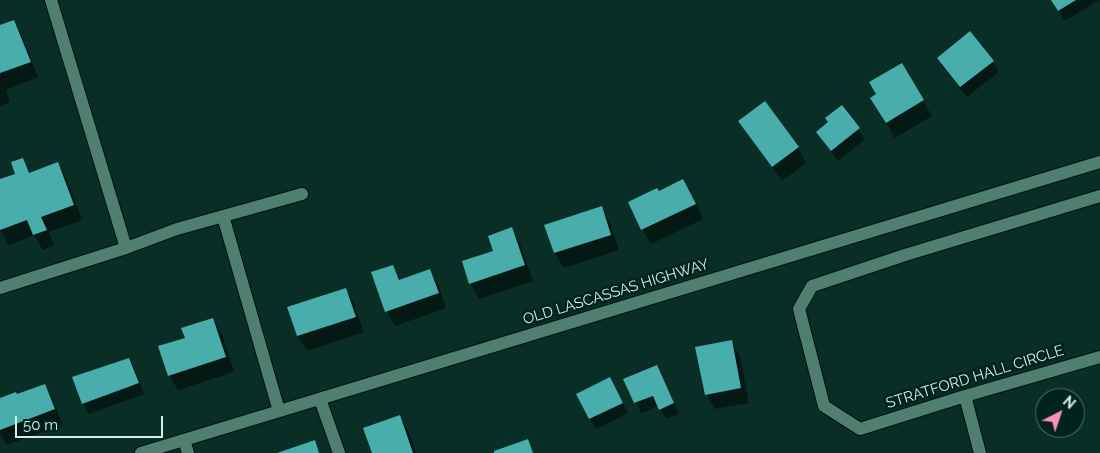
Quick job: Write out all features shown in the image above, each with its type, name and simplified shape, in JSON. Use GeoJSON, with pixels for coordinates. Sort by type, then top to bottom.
{"type":"FeatureCollection","features":[{"type":"Feature","properties":{"kind":"street"},"geometry":{"type":"LineString","coordinates":[[52,0],[126,248]]}},
{"type":"Feature","properties":{"kind":"street","name":"OLD LASCASSAS HIGHWAY"},"geometry":{"type":"LineString","coordinates":[[141,453],[1100,162]]}},
{"type":"Feature","properties":{"kind":"street"},"geometry":{"type":"LineString","coordinates":[[0,288],[126,248],[177,229],[302,194]]}},
{"type":"Feature","properties":{"kind":"street","name":"STRATFORD HALL CIRCLE"},"geometry":{"type":"LineString","coordinates":[[1100,196],[905,255],[812,286],[799,309],[824,406],[860,429],[965,396],[1100,358]]}},
{"type":"Feature","properties":{"kind":"street"},"geometry":{"type":"LineString","coordinates":[[223,216],[279,411]]}},
{"type":"Feature","properties":{"kind":"street"},"geometry":{"type":"LineString","coordinates":[[965,396],[980,453]]}},
{"type":"Feature","properties":{"kind":"street"},"geometry":{"type":"LineString","coordinates":[[320,399],[339,453]]}},
{"type":"Feature","properties":{"kind":"street"},"geometry":{"type":"LineString","coordinates":[[184,440],[188,453]]}},
{"type":"Feature","properties":{"kind":"building"},"geometry":{"type":"Polygon","coordinates":[[[1051,0],[1076,0],[1058,11],[1051,0]]]}},
{"type":"Feature","properties":{"kind":"building"},"geometry":{"type":"Polygon","coordinates":[[[14,20],[31,62],[0,73],[0,25],[14,20]]]}},
{"type":"Feature","properties":{"kind":"building"},"geometry":{"type":"Polygon","coordinates":[[[970,31],[994,61],[960,87],[937,58],[970,31]]]}},
{"type":"Feature","properties":{"kind":"building"},"geometry":{"type":"Polygon","coordinates":[[[902,63],[924,100],[886,123],[870,98],[876,94],[869,82],[902,63]]]}},
{"type":"Feature","properties":{"kind":"building"},"geometry":{"type":"Polygon","coordinates":[[[765,101],[799,147],[772,167],[738,121],[765,101]]]}},
{"type":"Feature","properties":{"kind":"building"},"geometry":{"type":"Polygon","coordinates":[[[842,105],[860,128],[831,151],[816,132],[828,122],[825,118],[842,105]]]}},
{"type":"Feature","properties":{"kind":"building"},"geometry":{"type":"Polygon","coordinates":[[[23,158],[29,173],[58,162],[74,205],[41,217],[47,230],[33,235],[27,220],[0,230],[0,179],[15,174],[11,162],[23,158]]]}},
{"type":"Feature","properties":{"kind":"building"},"geometry":{"type":"Polygon","coordinates":[[[683,179],[696,204],[641,230],[628,202],[657,188],[659,191],[683,179]]]}},
{"type":"Feature","properties":{"kind":"building"},"geometry":{"type":"Polygon","coordinates":[[[602,206],[611,235],[554,253],[544,225],[602,206]]]}},
{"type":"Feature","properties":{"kind":"building"},"geometry":{"type":"Polygon","coordinates":[[[512,227],[525,265],[469,284],[462,261],[493,251],[488,236],[512,227]]]}},
{"type":"Feature","properties":{"kind":"building"},"geometry":{"type":"Polygon","coordinates":[[[393,265],[399,280],[430,269],[439,293],[385,312],[371,272],[393,265]]]}},
{"type":"Feature","properties":{"kind":"building"},"geometry":{"type":"Polygon","coordinates":[[[346,288],[356,317],[297,336],[287,307],[346,288]]]}},
{"type":"Feature","properties":{"kind":"building"},"geometry":{"type":"Polygon","coordinates":[[[213,318],[226,357],[168,376],[158,346],[185,338],[181,328],[213,318]]]}},
{"type":"Feature","properties":{"kind":"building"},"geometry":{"type":"Polygon","coordinates":[[[732,340],[741,388],[705,395],[695,347],[732,340]]]}},
{"type":"Feature","properties":{"kind":"building"},"geometry":{"type":"Polygon","coordinates":[[[129,358],[139,383],[82,404],[72,377],[129,358]]]}},
{"type":"Feature","properties":{"kind":"building"},"geometry":{"type":"Polygon","coordinates":[[[657,365],[674,403],[659,410],[653,396],[634,403],[623,379],[657,365]]]}},
{"type":"Feature","properties":{"kind":"building"},"geometry":{"type":"Polygon","coordinates":[[[610,377],[623,403],[589,419],[576,394],[610,377]]]}},
{"type":"Feature","properties":{"kind":"building"},"geometry":{"type":"Polygon","coordinates":[[[45,384],[55,409],[0,430],[0,398],[45,384]]]}},
{"type":"Feature","properties":{"kind":"building"},"geometry":{"type":"Polygon","coordinates":[[[400,415],[413,453],[372,453],[363,428],[400,415]]]}},
{"type":"Feature","properties":{"kind":"building"},"geometry":{"type":"Polygon","coordinates":[[[528,439],[533,453],[494,453],[494,451],[528,439]]]}},
{"type":"Feature","properties":{"kind":"building"},"geometry":{"type":"Polygon","coordinates":[[[315,440],[319,453],[277,453],[315,440]]]}}]}
